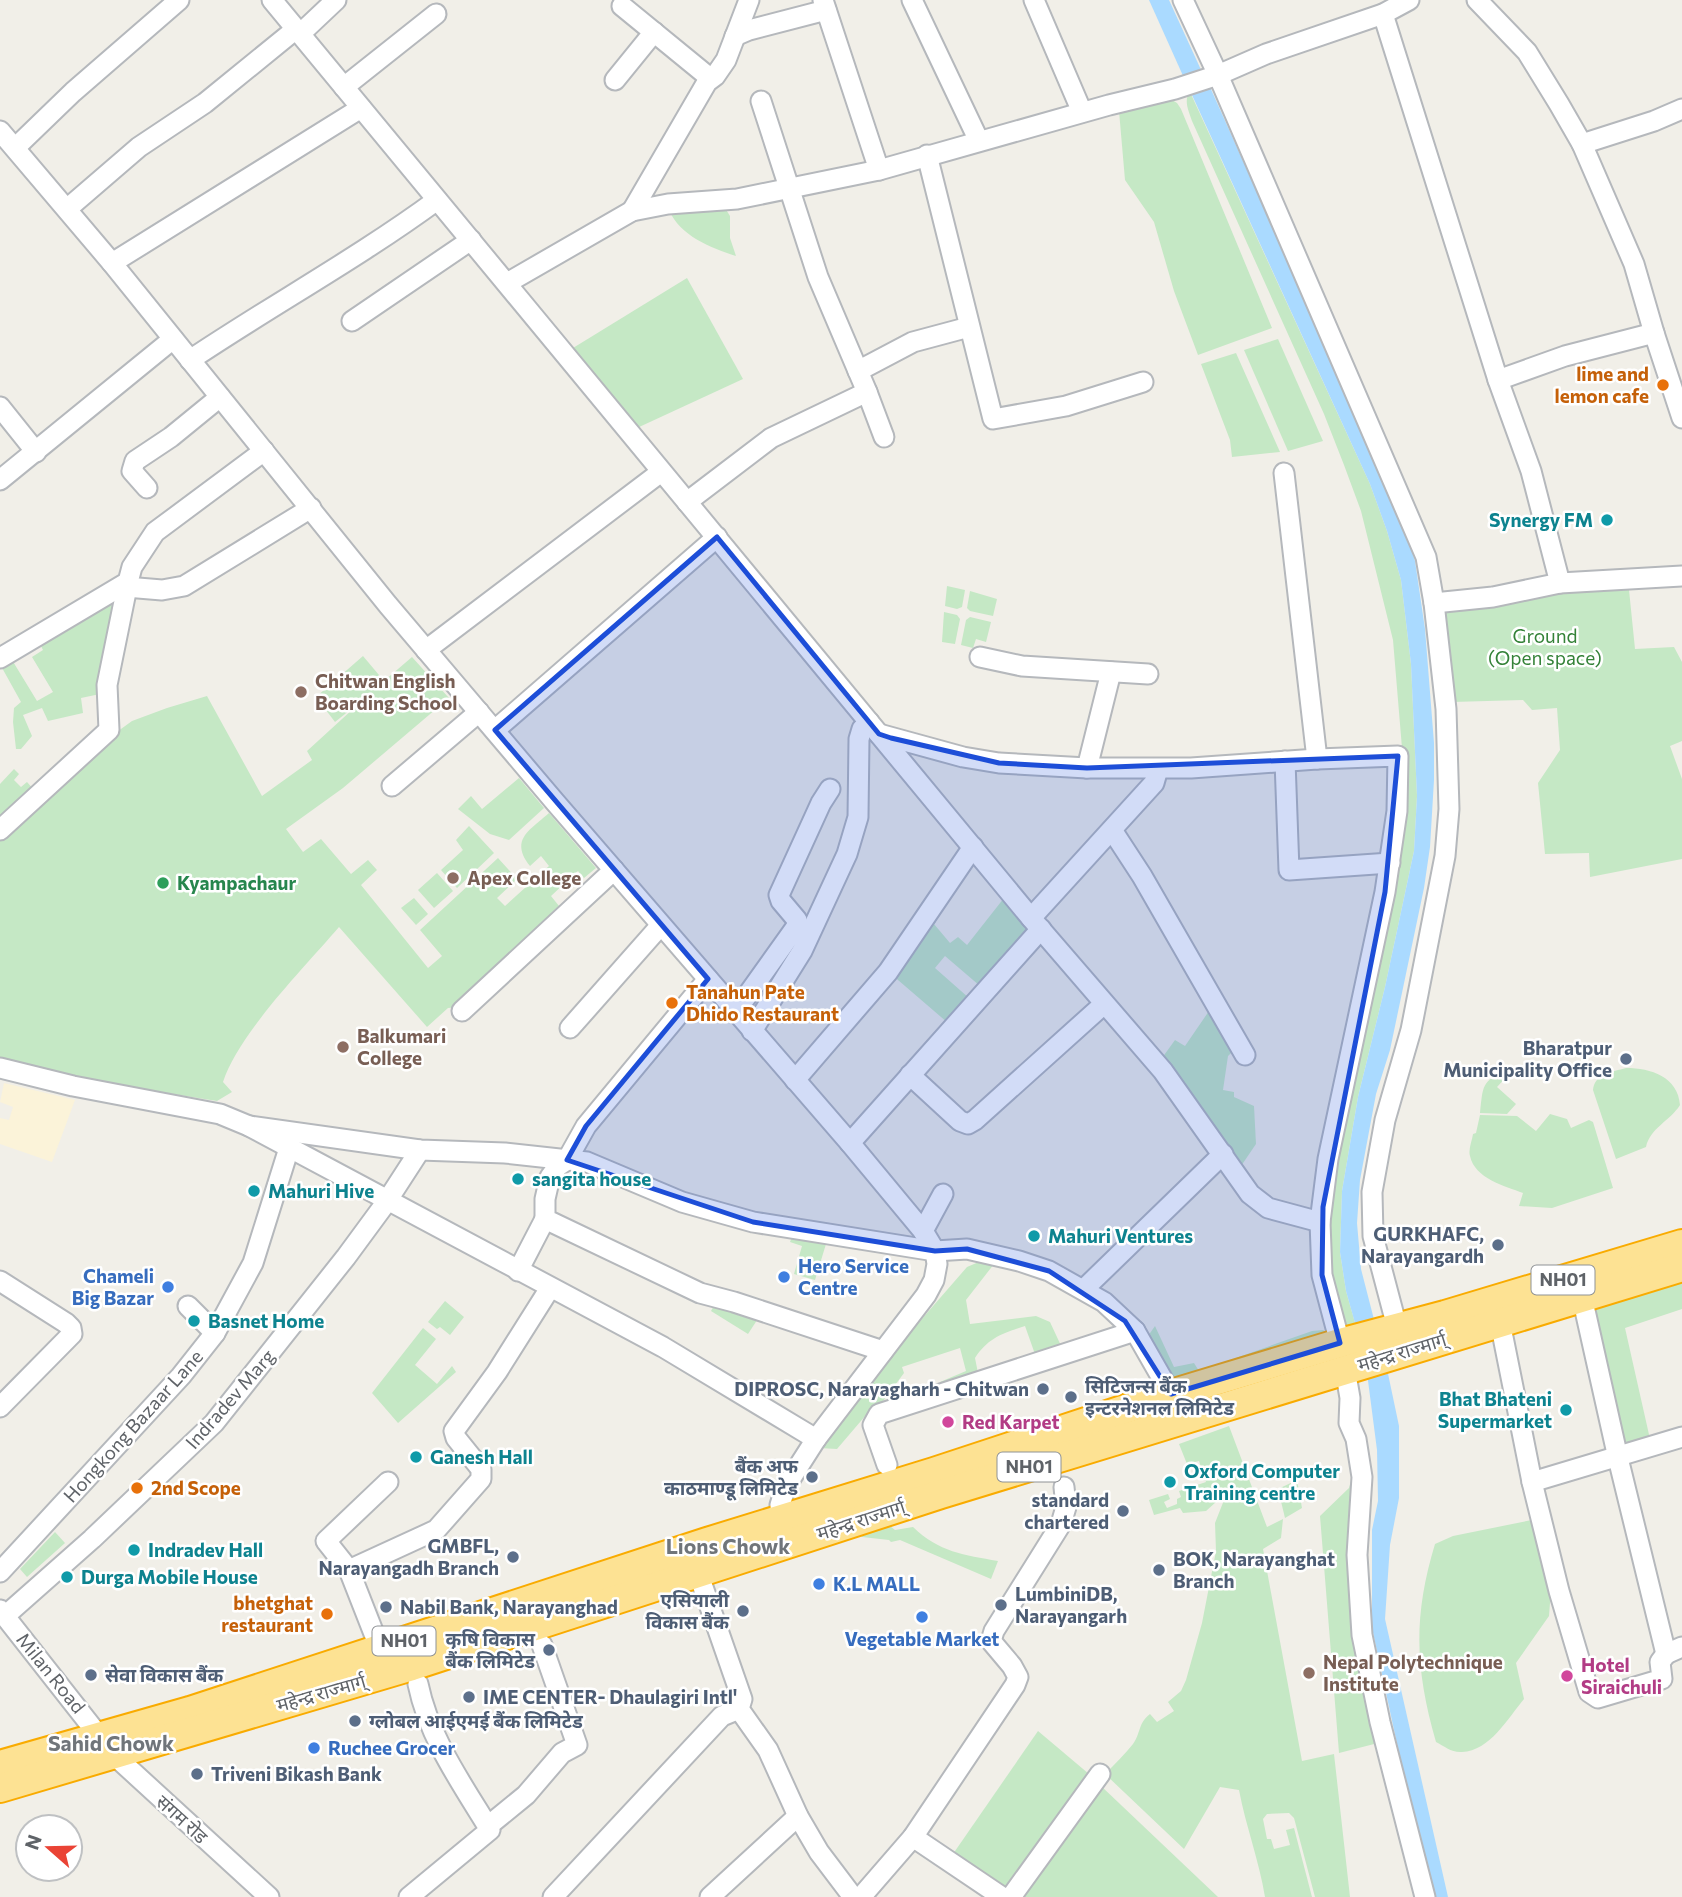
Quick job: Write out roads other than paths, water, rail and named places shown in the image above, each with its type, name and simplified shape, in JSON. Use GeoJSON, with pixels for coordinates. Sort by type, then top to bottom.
{"type":"FeatureCollection","features":[{"type":"Feature","properties":{"kind":"highway","name":"महेन्द्र राज्मार्ग्"},"geometry":{"type":"LineString","coordinates":[[0,1765],[107,1746],[412,1666],[694,1561],[1348,1355],[1394,1337],[1682,1244]]}},
{"type":"Feature","properties":{"kind":"highway","name":"महेन्द्र राज्मार्ग्"},"geometry":{"type":"LineString","coordinates":[[1394,1337],[1500,1322],[1682,1267]]}},
{"type":"Feature","properties":{"kind":"highway","name":"महेन्द्र राज्मार्ग्"},"geometry":{"type":"LineString","coordinates":[[782,1532],[1171,1394],[1348,1355]]}},
{"type":"Feature","properties":{"kind":"highway","name":"महेन्द्र राज्मार्ग्"},"geometry":{"type":"LineString","coordinates":[[0,1788],[190,1711],[380,1649],[694,1561]]}},
{"type":"Feature","properties":{"kind":"street"},"geometry":{"type":"LineString","coordinates":[[15,148],[73,92],[179,0]]}},
{"type":"Feature","properties":{"kind":"street"},"geometry":{"type":"LineString","coordinates":[[272,0],[973,848],[1175,1086],[1259,1203],[1320,1222]]}},
{"type":"Feature","properties":{"kind":"street"},"geometry":{"type":"LineString","coordinates":[[66,209],[139,147],[205,103],[336,0]]}},
{"type":"Feature","properties":{"kind":"street"},"geometry":{"type":"LineString","coordinates":[[632,211],[710,78],[715,76],[726,60],[749,0]]}},
{"type":"Feature","properties":{"kind":"street"},"geometry":{"type":"LineString","coordinates":[[912,0],[979,141]]}},
{"type":"Feature","properties":{"kind":"street"},"geometry":{"type":"LineString","coordinates":[[1034,0],[1082,112]]}},
{"type":"Feature","properties":{"kind":"street"},"geometry":{"type":"LineString","coordinates":[[1183,0],[1426,557],[1434,603],[1446,709],[1449,809],[1445,856],[1414,1016],[1385,1120],[1372,1192],[1373,1236],[1394,1337]]}},
{"type":"Feature","properties":{"kind":"street"},"geometry":{"type":"LineString","coordinates":[[507,283],[632,211],[668,204],[737,199],[879,170],[1082,112],[1175,89],[1382,14],[1409,0]]}},
{"type":"Feature","properties":{"kind":"street"},"geometry":{"type":"LineString","coordinates":[[1477,0],[1527,52],[1581,145],[1634,264],[1682,418]]}},
{"type":"Feature","properties":{"kind":"street"},"geometry":{"type":"LineString","coordinates":[[735,36],[825,5],[879,170]]}},
{"type":"Feature","properties":{"kind":"street"},"geometry":{"type":"LineString","coordinates":[[622,6],[710,78]]}},
{"type":"Feature","properties":{"kind":"street"},"geometry":{"type":"LineString","coordinates":[[344,87],[436,14]]}},
{"type":"Feature","properties":{"kind":"street"},"geometry":{"type":"LineString","coordinates":[[1382,14],[1498,380],[1531,471],[1560,583]]}},
{"type":"Feature","properties":{"kind":"street"},"geometry":{"type":"LineString","coordinates":[[615,80],[654,33]]}},
{"type":"Feature","properties":{"kind":"street"},"geometry":{"type":"LineString","coordinates":[[761,101],[818,277],[884,437]]}},
{"type":"Feature","properties":{"kind":"street"},"geometry":{"type":"LineString","coordinates":[[112,263],[361,107]]}},
{"type":"Feature","properties":{"kind":"street"},"geometry":{"type":"LineString","coordinates":[[1581,145],[1682,109]]}},
{"type":"Feature","properties":{"kind":"street"},"geometry":{"type":"LineString","coordinates":[[0,131],[112,263],[426,650],[850,1143],[923,1231],[935,1251],[937,1264],[934,1280],[926,1295],[817,1439],[786,1486],[780,1505],[782,1532]]}},
{"type":"Feature","properties":{"kind":"street"},"geometry":{"type":"LineString","coordinates":[[927,155],[993,419],[1066,406],[1143,382]]}},
{"type":"Feature","properties":{"kind":"street"},"geometry":{"type":"LineString","coordinates":[[190,360],[392,233],[437,200]]}},
{"type":"Feature","properties":{"kind":"street"},"geometry":{"type":"LineString","coordinates":[[352,321],[471,240]]}},
{"type":"Feature","properties":{"kind":"street"},"geometry":{"type":"LineString","coordinates":[[858,371],[913,342],[969,327]]}},
{"type":"Feature","properties":{"kind":"street"},"geometry":{"type":"LineString","coordinates":[[1498,380],[1565,356],[1654,333]]}},
{"type":"Feature","properties":{"kind":"street"},"geometry":{"type":"LineString","coordinates":[[0,480],[173,338]]}},
{"type":"Feature","properties":{"kind":"street"},"geometry":{"type":"LineString","coordinates":[[687,502],[771,438],[867,392]]}},
{"type":"Feature","properties":{"kind":"street"},"geometry":{"type":"LineString","coordinates":[[147,488],[132,471],[135,461],[171,437],[220,397]]}},
{"type":"Feature","properties":{"kind":"street"},"geometry":{"type":"LineString","coordinates":[[0,407],[36,452]]}},
{"type":"Feature","properties":{"kind":"street"},"geometry":{"type":"LineString","coordinates":[[0,830],[109,730],[107,685],[127,584],[132,568],[155,532],[264,451]]}},
{"type":"Feature","properties":{"kind":"street"},"geometry":{"type":"LineString","coordinates":[[426,650],[661,472]]}},
{"type":"Feature","properties":{"kind":"street"},"geometry":{"type":"LineString","coordinates":[[1284,473],[1317,759]]}},
{"type":"Feature","properties":{"kind":"street"},"geometry":{"type":"LineString","coordinates":[[0,657],[127,584],[162,590],[184,586],[311,508]]}},
{"type":"Feature","properties":{"kind":"street"},"geometry":{"type":"LineString","coordinates":[[495,730],[717,537]]}},
{"type":"Feature","properties":{"kind":"street"},"geometry":{"type":"LineString","coordinates":[[1434,603],[1493,597],[1560,583],[1682,576]]}},
{"type":"Feature","properties":{"kind":"street"},"geometry":{"type":"LineString","coordinates":[[980,657],[1022,666],[1148,674]]}},
{"type":"Feature","properties":{"kind":"street"},"geometry":{"type":"LineString","coordinates":[[1087,768],[1111,672]]}},
{"type":"Feature","properties":{"kind":"street"},"geometry":{"type":"LineString","coordinates":[[392,786],[479,712]]}},
{"type":"Feature","properties":{"kind":"street"},"geometry":{"type":"LineString","coordinates":[[752,1031],[802,951],[847,854],[858,817],[859,739],[862,729],[874,728],[963,757],[999,763],[1087,768],[1158,769],[1398,756],[1397,811],[1390,863],[1328,1159],[1320,1222],[1322,1275],[1348,1355],[1349,1423],[1356,1439],[1362,1477],[1357,1555],[1362,1635],[1380,1722],[1425,1897]]}},
{"type":"Feature","properties":{"kind":"street"},"geometry":{"type":"LineString","coordinates":[[1285,761],[1289,870],[1390,863]]}},
{"type":"Feature","properties":{"kind":"street"},"geometry":{"type":"LineString","coordinates":[[850,1143],[1154,783],[1158,769]]}},
{"type":"Feature","properties":{"kind":"street"},"geometry":{"type":"LineString","coordinates":[[736,1011],[796,927],[797,920],[779,895],[830,789]]}},
{"type":"Feature","properties":{"kind":"street"},"geometry":{"type":"LineString","coordinates":[[1112,830],[1142,876],[1245,1055]]}},
{"type":"Feature","properties":{"kind":"street"},"geometry":{"type":"LineString","coordinates":[[795,1080],[888,972],[973,848]]}},
{"type":"Feature","properties":{"kind":"street"},"geometry":{"type":"LineString","coordinates":[[462,1011],[614,870]]}},
{"type":"Feature","properties":{"kind":"street"},"geometry":{"type":"LineString","coordinates":[[570,1028],[661,925]]}},
{"type":"Feature","properties":{"kind":"street"},"geometry":{"type":"LineString","coordinates":[[518,1271],[545,1219],[545,1199],[550,1177],[558,1166],[568,1160],[586,1126],[708,979]]}},
{"type":"Feature","properties":{"kind":"street"},"geometry":{"type":"LineString","coordinates":[[910,1075],[960,1121],[968,1124],[1104,1003]]}},
{"type":"Feature","properties":{"kind":"street"},"geometry":{"type":"LineString","coordinates":[[0,1068],[73,1086],[220,1114],[249,1126],[663,1347],[817,1439]]}},
{"type":"Feature","properties":{"kind":"street"},"geometry":{"type":"LineString","coordinates":[[249,1126],[420,1150],[505,1153],[587,1162],[681,1202],[753,1222],[935,1251],[967,1249],[1019,1261],[1049,1270],[1104,1302],[1135,1331],[1171,1394]]}},
{"type":"Feature","properties":{"kind":"street","name":"Hongkong Bazaar Lane"},"geometry":{"type":"LineString","coordinates":[[0,1572],[181,1376],[215,1333],[253,1263],[289,1149]]}},
{"type":"Feature","properties":{"kind":"street","name":"Indradev Marg"},"geometry":{"type":"LineString","coordinates":[[2,1613],[92,1539],[214,1423],[286,1335],[387,1200],[420,1150]]}},
{"type":"Feature","properties":{"kind":"street"},"geometry":{"type":"LineString","coordinates":[[1084,1289],[1223,1154]]}},
{"type":"Feature","properties":{"kind":"street"},"geometry":{"type":"LineString","coordinates":[[923,1231],[943,1194]]}},
{"type":"Feature","properties":{"kind":"street"},"geometry":{"type":"LineString","coordinates":[[545,1219],[700,1293],[883,1351]]}},
{"type":"Feature","properties":{"kind":"street"},"geometry":{"type":"LineString","coordinates":[[0,1281],[66,1323],[72,1334],[0,1407]]}},
{"type":"Feature","properties":{"kind":"street"},"geometry":{"type":"LineString","coordinates":[[349,1570],[436,1530],[481,1479],[481,1469],[456,1438],[454,1431],[497,1372],[550,1288]]}},
{"type":"Feature","properties":{"kind":"street"},"geometry":{"type":"LineString","coordinates":[[1500,1322],[1532,1482],[1559,1591],[1589,1692],[1598,1698],[1662,1679],[1660,1662],[1674,1651],[1618,1458],[1582,1297]]}},
{"type":"Feature","properties":{"kind":"street"},"geometry":{"type":"LineString","coordinates":[[188,1306],[215,1333]]}},
{"type":"Feature","properties":{"kind":"street"},"geometry":{"type":"LineString","coordinates":[[887,1465],[873,1425],[880,1414],[1135,1331]]}},
{"type":"Feature","properties":{"kind":"street"},"geometry":{"type":"LineString","coordinates":[[1532,1482],[1682,1437]]}},
{"type":"Feature","properties":{"kind":"street"},"geometry":{"type":"LineString","coordinates":[[380,1649],[349,1570],[327,1544],[327,1539],[388,1482]]}},
{"type":"Feature","properties":{"kind":"street"},"geometry":{"type":"LineString","coordinates":[[861,1897],[913,1837],[1015,1685],[1018,1677],[1012,1666],[991,1641],[994,1631],[1060,1524],[1066,1507],[1064,1487]]}},
{"type":"Feature","properties":{"kind":"street"},"geometry":{"type":"LineString","coordinates":[[694,1561],[742,1699],[740,1709],[768,1750],[798,1816],[819,1852],[853,1897]]}},
{"type":"Feature","properties":{"kind":"street","name":"Milan Road"},"geometry":{"type":"LineString","coordinates":[[2,1613],[107,1746]]}},
{"type":"Feature","properties":{"kind":"street"},"geometry":{"type":"LineString","coordinates":[[488,1826],[527,1795],[562,1753],[577,1745],[541,1645]]}},
{"type":"Feature","properties":{"kind":"street"},"geometry":{"type":"LineString","coordinates":[[409,1897],[490,1830],[428,1721],[418,1684]]}},
{"type":"Feature","properties":{"kind":"street"},"geometry":{"type":"LineString","coordinates":[[553,1897],[722,1716],[740,1709]]}},
{"type":"Feature","properties":{"kind":"street","name":"संगम रोड"},"geometry":{"type":"LineString","coordinates":[[107,1746],[269,1897]]}},
{"type":"Feature","properties":{"kind":"street"},"geometry":{"type":"LineString","coordinates":[[1011,1897],[1100,1774]]}},
{"type":"Feature","properties":{"kind":"street"},"geometry":{"type":"LineString","coordinates":[[710,1897],[798,1816]]}},
{"type":"Feature","properties":{"kind":"street"},"geometry":{"type":"LineString","coordinates":[[913,1837],[1003,1897]]}},
{"type":"Feature","properties":{"kind":"water"},"geometry":{"type":"Polygon","coordinates":[[[1149,0],[1169,0],[1202,72],[1184,78],[1149,0]]]}},
{"type":"Feature","properties":{"kind":"water"},"geometry":{"type":"Polygon","coordinates":[[[1210,87],[1399,511],[1415,561],[1425,629],[1434,743],[1430,847],[1390,1050],[1376,1094],[1360,1180],[1357,1223],[1361,1269],[1378,1335],[1360,1341],[1346,1291],[1340,1252],[1342,1191],[1358,1097],[1414,851],[1417,796],[1411,664],[1401,580],[1370,484],[1192,95],[1210,87]]]}},
{"type":"Feature","properties":{"kind":"water"},"geometry":{"type":"Polygon","coordinates":[[[1387,1369],[1399,1426],[1399,1498],[1390,1545],[1385,1619],[1448,1897],[1432,1897],[1372,1628],[1372,1530],[1378,1501],[1377,1450],[1367,1373],[1387,1369]]]}},
{"type":"Feature","properties":{"kind":"place","name":"lime and lemon cafe"},"geometry":{"type":"Point","coordinates":[1663,385]}},
{"type":"Feature","properties":{"kind":"place","name":"Synergy FM"},"geometry":{"type":"Point","coordinates":[1607,520]}},
{"type":"Feature","properties":{"kind":"place","name":"Chitwan English Boarding School"},"geometry":{"type":"Point","coordinates":[301,692]}},
{"type":"Feature","properties":{"kind":"place","name":"Apex College"},"geometry":{"type":"Point","coordinates":[453,878]}},
{"type":"Feature","properties":{"kind":"place","name":"Kyampachaur"},"geometry":{"type":"Point","coordinates":[163,883]}},
{"type":"Feature","properties":{"kind":"place","name":"Tanahun Pate Dhido Restaurant"},"geometry":{"type":"Point","coordinates":[672,1003]}},
{"type":"Feature","properties":{"kind":"place","name":"Balkumari College"},"geometry":{"type":"Point","coordinates":[343,1047]}},
{"type":"Feature","properties":{"kind":"place","name":"Bharatpur Municipality Office"},"geometry":{"type":"Point","coordinates":[1626,1059]}},
{"type":"Feature","properties":{"kind":"place","name":"sangita house"},"geometry":{"type":"Point","coordinates":[518,1179]}},
{"type":"Feature","properties":{"kind":"place","name":"Mahuri Hive"},"geometry":{"type":"Point","coordinates":[254,1191]}},
{"type":"Feature","properties":{"kind":"place","name":"Mahuri Ventures"},"geometry":{"type":"Point","coordinates":[1034,1236]}},
{"type":"Feature","properties":{"kind":"place","name":"GURKHAFC, Narayangardh"},"geometry":{"type":"Point","coordinates":[1498,1245]}},
{"type":"Feature","properties":{"kind":"place","name":"Hero Service Centre"},"geometry":{"type":"Point","coordinates":[784,1277]}},
{"type":"Feature","properties":{"kind":"place","name":"Chameli Big Bazar"},"geometry":{"type":"Point","coordinates":[168,1287]}},
{"type":"Feature","properties":{"kind":"place","name":"Basnet Home"},"geometry":{"type":"Point","coordinates":[194,1321]}},
{"type":"Feature","properties":{"kind":"place","name":"DIPROSC, Narayagharh - Chitwan"},"geometry":{"type":"Point","coordinates":[1043,1389]}},
{"type":"Feature","properties":{"kind":"place","name":"सिटिजन्स बैंक इन्टरनेशनल लिमिटेड"},"geometry":{"type":"Point","coordinates":[1071,1397]}},
{"type":"Feature","properties":{"kind":"place","name":"Bhat Bhateni Supermarket"},"geometry":{"type":"Point","coordinates":[1566,1410]}},
{"type":"Feature","properties":{"kind":"place","name":"Red Karpet"},"geometry":{"type":"Point","coordinates":[948,1422]}},
{"type":"Feature","properties":{"kind":"place","name":"Ganesh Hall"},"geometry":{"type":"Point","coordinates":[416,1457]}},
{"type":"Feature","properties":{"kind":"place","name":"बैंक अफ काठमाण्डू लिमिटेड"},"geometry":{"type":"Point","coordinates":[812,1477]}},
{"type":"Feature","properties":{"kind":"place","name":"Oxford Computer Training centre"},"geometry":{"type":"Point","coordinates":[1170,1482]}},
{"type":"Feature","properties":{"kind":"place","name":"2nd Scope"},"geometry":{"type":"Point","coordinates":[137,1488]}},
{"type":"Feature","properties":{"kind":"place","name":"standard chartered"},"geometry":{"type":"Point","coordinates":[1123,1511]}},
{"type":"Feature","properties":{"kind":"place","name":"Indradev Hall"},"geometry":{"type":"Point","coordinates":[134,1550]}},
{"type":"Feature","properties":{"kind":"place","name":"GMBFL, Narayangadh Branch"},"geometry":{"type":"Point","coordinates":[513,1557]}},
{"type":"Feature","properties":{"kind":"place","name":"BOK, Narayanghat Branch"},"geometry":{"type":"Point","coordinates":[1159,1570]}},
{"type":"Feature","properties":{"kind":"place","name":"Durga Mobile House"},"geometry":{"type":"Point","coordinates":[67,1577]}},
{"type":"Feature","properties":{"kind":"place","name":"K.L MALL"},"geometry":{"type":"Point","coordinates":[819,1584]}},
{"type":"Feature","properties":{"kind":"place","name":"LumbiniDB, Narayangarh"},"geometry":{"type":"Point","coordinates":[1001,1605]}},
{"type":"Feature","properties":{"kind":"place","name":"Nabil Bank, Narayanghad"},"geometry":{"type":"Point","coordinates":[386,1607]}},
{"type":"Feature","properties":{"kind":"place","name":"एसियाली विकास बैंक"},"geometry":{"type":"Point","coordinates":[743,1611]}},
{"type":"Feature","properties":{"kind":"place","name":"bhetghat restaurant"},"geometry":{"type":"Point","coordinates":[327,1614]}},
{"type":"Feature","properties":{"kind":"place","name":"Vegetable Market"},"geometry":{"type":"Point","coordinates":[922,1617]}},
{"type":"Feature","properties":{"kind":"place","name":"कृषि विकास बैंक लिमिटेड"},"geometry":{"type":"Point","coordinates":[549,1650]}},
{"type":"Feature","properties":{"kind":"place","name":"Nepal Polytechnique Institute"},"geometry":{"type":"Point","coordinates":[1309,1673]}},
{"type":"Feature","properties":{"kind":"place","name":"सेवा विकास बैंक"},"geometry":{"type":"Point","coordinates":[91,1675]}},
{"type":"Feature","properties":{"kind":"place","name":"Hotel Siraichuli"},"geometry":{"type":"Point","coordinates":[1567,1676]}},
{"type":"Feature","properties":{"kind":"place","name":"IME CENTER- Dhaulagiri Intl'"},"geometry":{"type":"Point","coordinates":[469,1697]}},
{"type":"Feature","properties":{"kind":"place","name":"ग्लोबल आईएमई बैंक लिमिटेड"},"geometry":{"type":"Point","coordinates":[355,1721]}},
{"type":"Feature","properties":{"kind":"place","name":"Ruchee Grocer"},"geometry":{"type":"Point","coordinates":[314,1748]}},
{"type":"Feature","properties":{"kind":"place","name":"Triveni Bikash Bank"},"geometry":{"type":"Point","coordinates":[197,1774]}},
{"type":"Feature","properties":{"kind":"district","name":"Lions Chowk"},"geometry":{"type":"Point","coordinates":[728,1547]}},
{"type":"Feature","properties":{"kind":"district","name":"Sahid Chowk"},"geometry":{"type":"Point","coordinates":[111,1744]}},
{"type":"Feature","properties":{"kind":"park label","name":"Ground (Open space)"},"geometry":{"type":"Point","coordinates":[1545,647]}}]}
